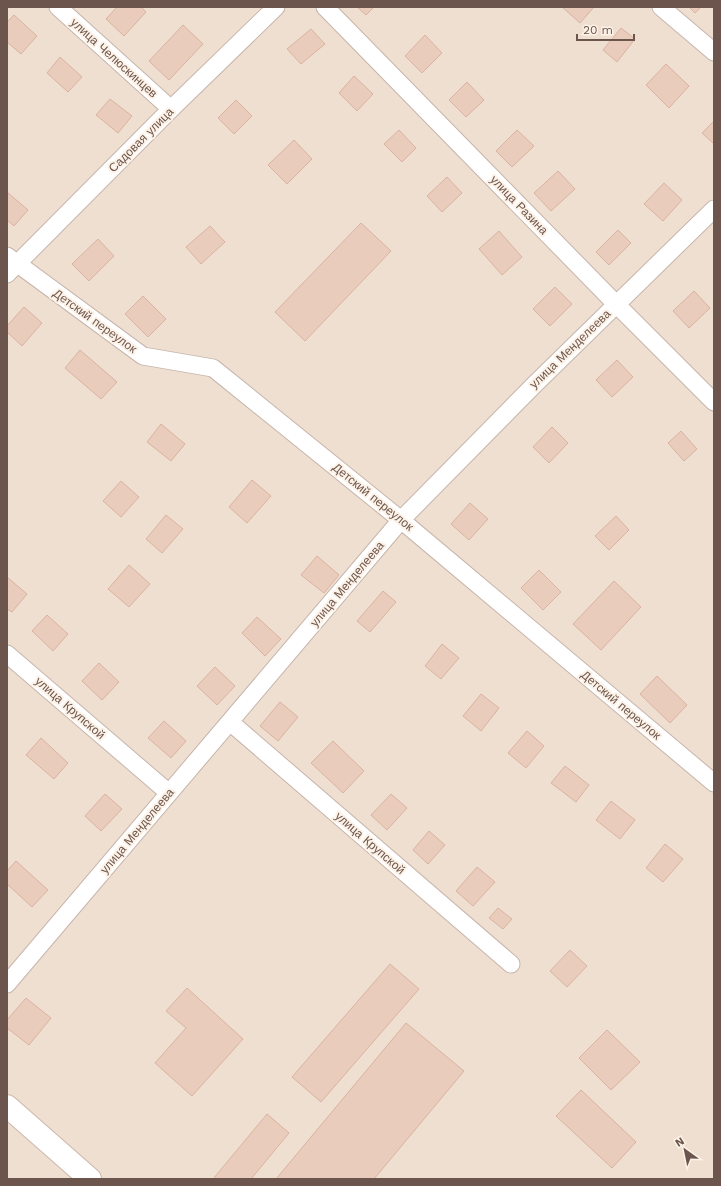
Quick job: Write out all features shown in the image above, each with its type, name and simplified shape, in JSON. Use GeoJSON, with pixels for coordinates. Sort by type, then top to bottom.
{"type":"FeatureCollection","features":[{"type":"Feature","properties":{"kind":"street","name":"улица Челюскинцев"},"geometry":{"type":"LineString","coordinates":[[58,7],[171,110]]}},
{"type":"Feature","properties":{"kind":"street","name":"Садовая улица"},"geometry":{"type":"LineString","coordinates":[[10,265],[276,7]]}},
{"type":"Feature","properties":{"kind":"street","name":"улица Разина"},"geometry":{"type":"LineString","coordinates":[[325,7],[714,402]]}},
{"type":"Feature","properties":{"kind":"street"},"geometry":{"type":"LineString","coordinates":[[661,7],[714,52]]}},
{"type":"Feature","properties":{"kind":"street","name":"улица Менделеева"},"geometry":{"type":"LineString","coordinates":[[7,984],[401,520],[534,385],[714,209]]}},
{"type":"Feature","properties":{"kind":"street","name":"Детский переулок"},"geometry":{"type":"LineString","coordinates":[[10,265],[143,356],[214,368],[401,520],[714,783]]}},
{"type":"Feature","properties":{"kind":"street","name":"улица Крупской"},"geometry":{"type":"LineString","coordinates":[[7,654],[169,793]]}},
{"type":"Feature","properties":{"kind":"street","name":"улица Крупской"},"geometry":{"type":"LineString","coordinates":[[230,722],[511,964]]}},
{"type":"Feature","properties":{"kind":"street"},"geometry":{"type":"LineString","coordinates":[[7,1106],[90,1179]]}},
{"type":"Feature","properties":{"kind":"shaded area"},"geometry":{"type":"Polygon","coordinates":[[[7,7],[714,7],[714,1179],[7,1179],[7,7]]]}},
{"type":"Feature","properties":{"kind":"building"},"geometry":{"type":"Polygon","coordinates":[[[117,7],[141,7],[146,12],[124,36],[106,19],[117,7]]]}},
{"type":"Feature","properties":{"kind":"building"},"geometry":{"type":"Polygon","coordinates":[[[357,7],[374,7],[366,15],[357,7]]]}},
{"type":"Feature","properties":{"kind":"building"},"geometry":{"type":"Polygon","coordinates":[[[562,7],[594,7],[580,23],[562,7]]]}},
{"type":"Feature","properties":{"kind":"building"},"geometry":{"type":"Polygon","coordinates":[[[689,7],[701,7],[695,13],[689,7]]]}},
{"type":"Feature","properties":{"kind":"building"},"geometry":{"type":"Polygon","coordinates":[[[14,15],[37,36],[21,54],[7,42],[7,22],[14,15]]]}},
{"type":"Feature","properties":{"kind":"building"},"geometry":{"type":"Polygon","coordinates":[[[183,25],[203,44],[169,80],[149,61],[183,25]]]}},
{"type":"Feature","properties":{"kind":"building"},"geometry":{"type":"Polygon","coordinates":[[[621,28],[635,39],[617,62],[603,50],[621,28]]]}},
{"type":"Feature","properties":{"kind":"building"},"geometry":{"type":"Polygon","coordinates":[[[311,29],[325,44],[301,64],[287,49],[311,29]]]}},
{"type":"Feature","properties":{"kind":"building"},"geometry":{"type":"Polygon","coordinates":[[[425,35],[442,53],[422,73],[405,56],[425,35]]]}},
{"type":"Feature","properties":{"kind":"building"},"geometry":{"type":"Polygon","coordinates":[[[60,57],[82,77],[68,92],[47,73],[60,57]]]}},
{"type":"Feature","properties":{"kind":"building"},"geometry":{"type":"Polygon","coordinates":[[[666,64],[689,86],[669,108],[646,85],[666,64]]]}},
{"type":"Feature","properties":{"kind":"building"},"geometry":{"type":"Polygon","coordinates":[[[354,76],[373,94],[357,111],[339,93],[354,76]]]}},
{"type":"Feature","properties":{"kind":"building"},"geometry":{"type":"Polygon","coordinates":[[[467,82],[484,100],[466,117],[449,100],[467,82]]]}},
{"type":"Feature","properties":{"kind":"building"},"geometry":{"type":"Polygon","coordinates":[[[110,99],[132,116],[118,133],[96,115],[110,99]]]}},
{"type":"Feature","properties":{"kind":"building"},"geometry":{"type":"Polygon","coordinates":[[[236,100],[252,116],[234,134],[218,118],[236,100]]]}},
{"type":"Feature","properties":{"kind":"building"},"geometry":{"type":"Polygon","coordinates":[[[714,121],[714,144],[702,133],[714,121]]]}},
{"type":"Feature","properties":{"kind":"building"},"geometry":{"type":"Polygon","coordinates":[[[399,130],[416,148],[402,162],[384,144],[399,130]]]}},
{"type":"Feature","properties":{"kind":"building"},"geometry":{"type":"Polygon","coordinates":[[[517,130],[534,146],[512,167],[496,151],[517,130]]]}},
{"type":"Feature","properties":{"kind":"building"},"geometry":{"type":"Polygon","coordinates":[[[294,140],[312,159],[287,184],[268,165],[294,140]]]}},
{"type":"Feature","properties":{"kind":"building"},"geometry":{"type":"Polygon","coordinates":[[[558,171],[575,189],[551,211],[534,193],[558,171]]]}},
{"type":"Feature","properties":{"kind":"building"},"geometry":{"type":"Polygon","coordinates":[[[447,177],[462,193],[442,212],[427,196],[447,177]]]}},
{"type":"Feature","properties":{"kind":"building"},"geometry":{"type":"Polygon","coordinates":[[[664,183],[682,200],[663,221],[644,204],[664,183]]]}},
{"type":"Feature","properties":{"kind":"building"},"geometry":{"type":"Polygon","coordinates":[[[7,192],[28,210],[14,226],[7,220],[7,192]]]}},
{"type":"Feature","properties":{"kind":"building"},"geometry":{"type":"Polygon","coordinates":[[[361,223],[391,251],[305,341],[275,312],[361,223]]]}},
{"type":"Feature","properties":{"kind":"building"},"geometry":{"type":"Polygon","coordinates":[[[210,226],[225,242],[201,264],[186,247],[210,226]]]}},
{"type":"Feature","properties":{"kind":"building"},"geometry":{"type":"Polygon","coordinates":[[[618,230],[631,243],[609,265],[596,252],[618,230]]]}},
{"type":"Feature","properties":{"kind":"building"},"geometry":{"type":"Polygon","coordinates":[[[499,231],[522,257],[502,275],[479,249],[499,231]]]}},
{"type":"Feature","properties":{"kind":"building"},"geometry":{"type":"Polygon","coordinates":[[[98,239],[114,256],[89,281],[72,264],[98,239]]]}},
{"type":"Feature","properties":{"kind":"building"},"geometry":{"type":"Polygon","coordinates":[[[555,287],[572,304],[550,326],[533,309],[555,287]]]}},
{"type":"Feature","properties":{"kind":"building"},"geometry":{"type":"Polygon","coordinates":[[[694,291],[710,308],[689,328],[673,311],[694,291]]]}},
{"type":"Feature","properties":{"kind":"building"},"geometry":{"type":"Polygon","coordinates":[[[143,296],[166,319],[148,337],[125,314],[143,296]]]}},
{"type":"Feature","properties":{"kind":"building"},"geometry":{"type":"Polygon","coordinates":[[[24,307],[42,323],[22,346],[7,332],[7,326],[24,307]]]}},
{"type":"Feature","properties":{"kind":"building"},"geometry":{"type":"Polygon","coordinates":[[[80,350],[117,382],[101,399],[65,368],[80,350]]]}},
{"type":"Feature","properties":{"kind":"building"},"geometry":{"type":"Polygon","coordinates":[[[617,360],[633,377],[612,397],[596,380],[617,360]]]}},
{"type":"Feature","properties":{"kind":"building"},"geometry":{"type":"Polygon","coordinates":[[[161,424],[185,444],[171,461],[147,442],[161,424]]]}},
{"type":"Feature","properties":{"kind":"building"},"geometry":{"type":"Polygon","coordinates":[[[552,427],[568,443],[549,463],[533,447],[552,427]]]}},
{"type":"Feature","properties":{"kind":"building"},"geometry":{"type":"Polygon","coordinates":[[[681,431],[697,449],[684,461],[668,443],[681,431]]]}},
{"type":"Feature","properties":{"kind":"building"},"geometry":{"type":"Polygon","coordinates":[[[252,480],[271,496],[247,523],[229,507],[252,480]]]}},
{"type":"Feature","properties":{"kind":"building"},"geometry":{"type":"Polygon","coordinates":[[[121,481],[139,497],[121,517],[103,501],[121,481]]]}},
{"type":"Feature","properties":{"kind":"building"},"geometry":{"type":"Polygon","coordinates":[[[470,503],[488,519],[469,540],[451,524],[470,503]]]}},
{"type":"Feature","properties":{"kind":"building"},"geometry":{"type":"Polygon","coordinates":[[[166,515],[183,529],[162,553],[146,539],[166,515]]]}},
{"type":"Feature","properties":{"kind":"building"},"geometry":{"type":"Polygon","coordinates":[[[616,516],[629,530],[609,550],[595,536],[616,516]]]}},
{"type":"Feature","properties":{"kind":"building"},"geometry":{"type":"Polygon","coordinates":[[[317,556],[339,575],[324,593],[301,575],[317,556]]]}},
{"type":"Feature","properties":{"kind":"building"},"geometry":{"type":"Polygon","coordinates":[[[129,565],[150,584],[129,607],[108,589],[129,565]]]}},
{"type":"Feature","properties":{"kind":"building"},"geometry":{"type":"Polygon","coordinates":[[[539,570],[561,592],[543,610],[521,588],[539,570]]]}},
{"type":"Feature","properties":{"kind":"building"},"geometry":{"type":"Polygon","coordinates":[[[7,577],[27,594],[12,612],[7,609],[7,577]]]}},
{"type":"Feature","properties":{"kind":"building"},"geometry":{"type":"Polygon","coordinates":[[[614,581],[641,607],[601,650],[573,624],[614,581]]]}},
{"type":"Feature","properties":{"kind":"building"},"geometry":{"type":"Polygon","coordinates":[[[383,591],[396,602],[370,632],[357,621],[383,591]]]}},
{"type":"Feature","properties":{"kind":"building"},"geometry":{"type":"Polygon","coordinates":[[[47,615],[68,634],[53,651],[32,631],[47,615]]]}},
{"type":"Feature","properties":{"kind":"building"},"geometry":{"type":"Polygon","coordinates":[[[257,617],[281,639],[265,656],[242,633],[257,617]]]}},
{"type":"Feature","properties":{"kind":"building"},"geometry":{"type":"Polygon","coordinates":[[[442,644],[459,658],[441,679],[425,666],[442,644]]]}},
{"type":"Feature","properties":{"kind":"building"},"geometry":{"type":"Polygon","coordinates":[[[99,663],[119,682],[102,700],[82,681],[99,663]]]}},
{"type":"Feature","properties":{"kind":"building"},"geometry":{"type":"Polygon","coordinates":[[[215,667],[235,686],[217,705],[197,686],[215,667]]]}},
{"type":"Feature","properties":{"kind":"building"},"geometry":{"type":"Polygon","coordinates":[[[657,676],[687,705],[670,723],[640,694],[657,676]]]}},
{"type":"Feature","properties":{"kind":"building"},"geometry":{"type":"Polygon","coordinates":[[[481,694],[499,708],[481,731],[463,716],[481,694]]]}},
{"type":"Feature","properties":{"kind":"building"},"geometry":{"type":"Polygon","coordinates":[[[280,702],[298,717],[278,741],[260,726],[280,702]]]}},
{"type":"Feature","properties":{"kind":"building"},"geometry":{"type":"Polygon","coordinates":[[[164,721],[186,741],[171,758],[148,738],[164,721]]]}},
{"type":"Feature","properties":{"kind":"building"},"geometry":{"type":"Polygon","coordinates":[[[527,731],[544,746],[526,768],[508,753],[527,731]]]}},
{"type":"Feature","properties":{"kind":"building"},"geometry":{"type":"Polygon","coordinates":[[[41,738],[68,763],[54,779],[26,755],[41,738]]]}},
{"type":"Feature","properties":{"kind":"building"},"geometry":{"type":"Polygon","coordinates":[[[333,741],[364,771],[343,793],[311,763],[333,741]]]}},
{"type":"Feature","properties":{"kind":"building"},"geometry":{"type":"Polygon","coordinates":[[[565,766],[589,785],[576,802],[551,783],[565,766]]]}},
{"type":"Feature","properties":{"kind":"building"},"geometry":{"type":"Polygon","coordinates":[[[105,794],[122,809],[101,831],[85,816],[105,794]]]}},
{"type":"Feature","properties":{"kind":"building"},"geometry":{"type":"Polygon","coordinates":[[[391,794],[407,808],[387,830],[371,815],[391,794]]]}},
{"type":"Feature","properties":{"kind":"building"},"geometry":{"type":"Polygon","coordinates":[[[611,801],[635,820],[620,839],[596,820],[611,801]]]}},
{"type":"Feature","properties":{"kind":"building"},"geometry":{"type":"Polygon","coordinates":[[[429,831],[445,845],[428,864],[413,850],[429,831]]]}},
{"type":"Feature","properties":{"kind":"building"},"geometry":{"type":"Polygon","coordinates":[[[665,844],[683,859],[663,882],[646,868],[665,844]]]}},
{"type":"Feature","properties":{"kind":"building"},"geometry":{"type":"Polygon","coordinates":[[[16,861],[48,890],[32,907],[7,884],[7,871],[16,861]]]}},
{"type":"Feature","properties":{"kind":"building"},"geometry":{"type":"Polygon","coordinates":[[[477,867],[495,882],[473,906],[456,891],[477,867]]]}},
{"type":"Feature","properties":{"kind":"building"},"geometry":{"type":"Polygon","coordinates":[[[498,908],[512,919],[503,929],[489,918],[498,908]]]}},
{"type":"Feature","properties":{"kind":"building"},"geometry":{"type":"Polygon","coordinates":[[[570,950],[587,966],[567,987],[550,971],[570,950]]]}},
{"type":"Feature","properties":{"kind":"building"},"geometry":{"type":"Polygon","coordinates":[[[390,964],[419,989],[321,1102],[292,1077],[390,964]]]}},
{"type":"Feature","properties":{"kind":"building"},"geometry":{"type":"Polygon","coordinates":[[[187,988],[243,1039],[192,1096],[155,1063],[186,1028],[166,1011],[187,988]]]}},
{"type":"Feature","properties":{"kind":"building"},"geometry":{"type":"Polygon","coordinates":[[[26,998],[51,1018],[29,1045],[7,1028],[7,1020],[26,998]]]}},
{"type":"Feature","properties":{"kind":"building"},"geometry":{"type":"Polygon","coordinates":[[[406,1023],[464,1071],[374,1179],[276,1179],[406,1023]]]}},
{"type":"Feature","properties":{"kind":"building"},"geometry":{"type":"Polygon","coordinates":[[[607,1030],[640,1062],[611,1090],[579,1058],[607,1030]]]}},
{"type":"Feature","properties":{"kind":"building"},"geometry":{"type":"Polygon","coordinates":[[[581,1090],[636,1142],[612,1168],[556,1116],[581,1090]]]}},
{"type":"Feature","properties":{"kind":"building"},"geometry":{"type":"Polygon","coordinates":[[[267,1114],[289,1133],[251,1179],[213,1179],[267,1114]]]}}]}
